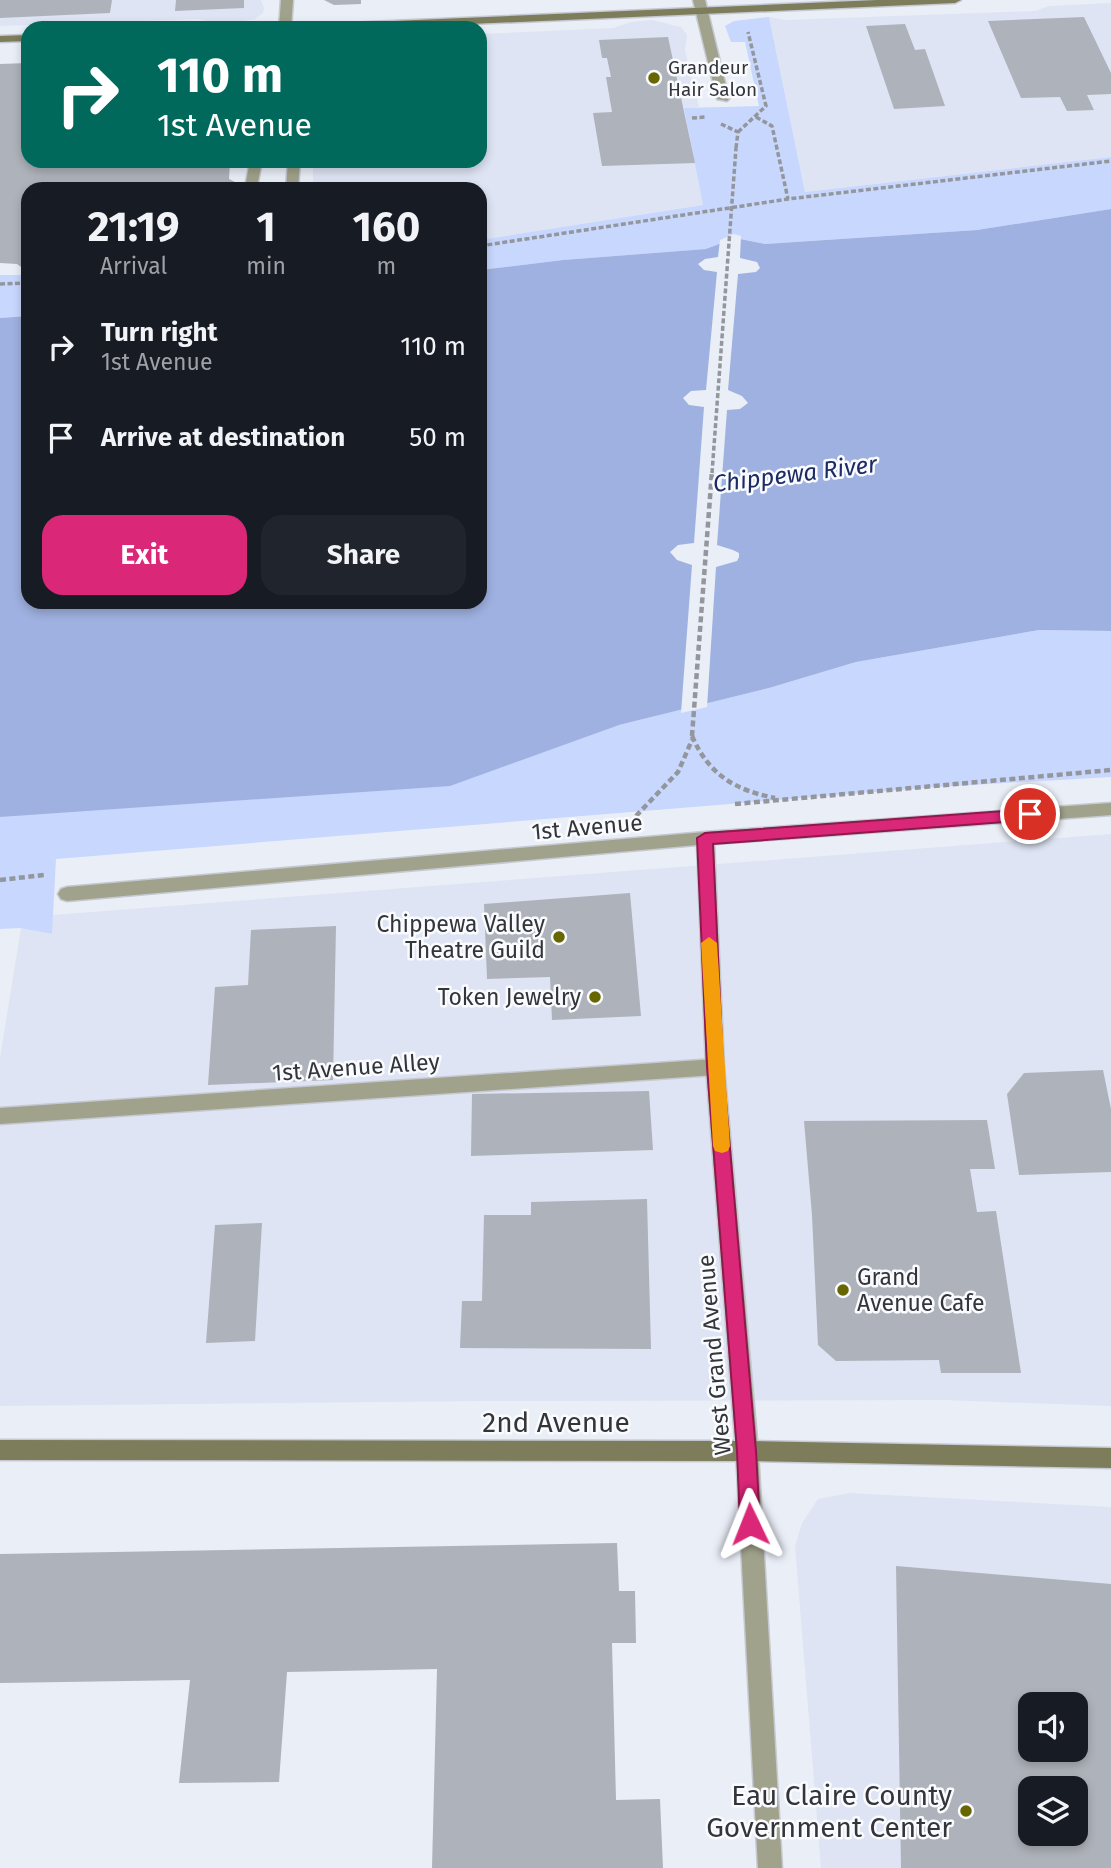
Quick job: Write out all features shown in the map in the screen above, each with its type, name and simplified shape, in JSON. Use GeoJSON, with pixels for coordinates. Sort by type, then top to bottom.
{"type":"FeatureCollection","features":[{"type":"Feature","properties":{"kind":"street"},"geometry":{"type":"LineString","coordinates":[[285,21],[286,0]]}},
{"type":"Feature","properties":{"kind":"street"},"geometry":{"type":"LineString","coordinates":[[422,21],[700,5],[955,0]]}},
{"type":"Feature","properties":{"kind":"street"},"geometry":{"type":"LineString","coordinates":[[700,5],[723,99]]}},
{"type":"Feature","properties":{"kind":"street"},"geometry":{"type":"LineString","coordinates":[[0,40],[21,38]]}},
{"type":"Feature","properties":{"kind":"street"},"geometry":{"type":"LineString","coordinates":[[252,182],[255,168]]}},
{"type":"Feature","properties":{"kind":"street","name":"1st Avenue"},"geometry":{"type":"LineString","coordinates":[[67,894],[705,838],[1111,808]]}},
{"type":"Feature","properties":{"kind":"street","name":"West Grand Avenue"},"geometry":{"type":"LineString","coordinates":[[705,838],[715,1067],[747,1451],[770,1868]]}},
{"type":"Feature","properties":{"kind":"street","name":"1st Avenue Alley"},"geometry":{"type":"LineString","coordinates":[[0,1116],[715,1067]]}},
{"type":"Feature","properties":{"kind":"street","name":"2nd Avenue"},"geometry":{"type":"LineString","coordinates":[[0,1450],[747,1451],[1111,1458]]}},
{"type":"Feature","properties":{"kind":"path"},"geometry":{"type":"LineString","coordinates":[[738,132],[766,106],[748,29]]}},
{"type":"Feature","properties":{"kind":"path"},"geometry":{"type":"LineString","coordinates":[[692,118],[706,117]]}},
{"type":"Feature","properties":{"kind":"path"},"geometry":{"type":"LineString","coordinates":[[756,117],[772,126],[788,199]]}},
{"type":"Feature","properties":{"kind":"path"},"geometry":{"type":"LineString","coordinates":[[634,818],[675,777],[691,751],[736,148]]}},
{"type":"Feature","properties":{"kind":"path"},"geometry":{"type":"LineString","coordinates":[[487,245],[788,199],[1111,161]]}},
{"type":"Feature","properties":{"kind":"path"},"geometry":{"type":"LineString","coordinates":[[0,284],[21,283]]}},
{"type":"Feature","properties":{"kind":"path"},"geometry":{"type":"LineString","coordinates":[[692,736],[705,764],[721,779],[755,795],[782,799]]}},
{"type":"Feature","properties":{"kind":"shaded area"},"geometry":{"type":"Polygon","coordinates":[[[0,0],[261,0],[264,8],[263,13],[255,19],[243,21],[21,21],[21,25],[0,26],[0,0]]]}},
{"type":"Feature","properties":{"kind":"shaded area"},"geometry":{"type":"Polygon","coordinates":[[[1111,3],[1111,157],[805,192],[769,17],[786,20],[1035,11],[1049,6],[1111,3]]]}},
{"type":"Feature","properties":{"kind":"shaded area"},"geometry":{"type":"Polygon","coordinates":[[[769,17],[805,192],[1111,157],[1111,209],[977,230],[765,244],[735,238],[707,249],[563,260],[487,269],[487,239],[703,205],[684,108],[759,106],[745,42],[731,42],[725,26],[734,21],[769,17]]]}},
{"type":"Feature","properties":{"kind":"shaded area"},"geometry":{"type":"Polygon","coordinates":[[[652,20],[681,27],[687,35],[685,51],[699,107],[685,108],[703,205],[487,239],[487,182],[313,182],[313,168],[487,168],[487,34],[613,28],[631,22],[652,20]]]}},
{"type":"Feature","properties":{"kind":"shaded area"},"geometry":{"type":"Polygon","coordinates":[[[0,275],[21,275],[21,316],[0,318],[0,275]]]}},
{"type":"Feature","properties":{"kind":"shaded area"},"geometry":{"type":"Polygon","coordinates":[[[1039,630],[1111,631],[1111,777],[937,787],[56,859],[52,934],[20,928],[0,929],[0,817],[619,725],[769,688],[856,662],[1039,630]]]}},
{"type":"Feature","properties":{"kind":"shaded area"},"geometry":{"type":"Polygon","coordinates":[[[1111,834],[1111,1406],[944,1400],[0,1406],[0,1058],[21,928],[51,934],[52,915],[1111,834]]]}},
{"type":"Feature","properties":{"kind":"shaded area"},"geometry":{"type":"Polygon","coordinates":[[[850,1493],[1111,1507],[1111,1868],[821,1868],[795,1546],[802,1523],[818,1499],[850,1493]]]}},
{"type":"Feature","properties":{"kind":"water","name":"Chippewa River"},"geometry":{"type":"Polygon","coordinates":[[[1111,209],[1111,631],[1039,630],[856,662],[769,688],[619,725],[450,786],[0,817],[0,318],[21,316],[21,609],[487,609],[487,269],[563,260],[706,249],[735,238],[765,244],[977,230],[1111,209]]]}},
{"type":"Feature","properties":{"kind":"pier"},"geometry":{"type":"Polygon","coordinates":[[[734,234],[741,236],[740,258],[757,262],[760,268],[756,272],[738,274],[728,390],[742,396],[748,403],[740,409],[727,410],[717,545],[739,553],[739,557],[737,561],[716,567],[707,707],[681,713],[692,565],[677,560],[670,552],[678,545],[694,543],[704,407],[689,405],[683,398],[691,391],[706,390],[717,272],[704,270],[698,264],[705,259],[718,257],[720,240],[734,234]]]}},
{"type":"Feature","properties":{"kind":"building"},"geometry":{"type":"Polygon","coordinates":[[[0,0],[112,0],[110,13],[0,18],[0,0]]]}},
{"type":"Feature","properties":{"kind":"building"},"geometry":{"type":"Polygon","coordinates":[[[176,0],[244,0],[244,8],[175,11],[176,0]]]}},
{"type":"Feature","properties":{"kind":"building"},"geometry":{"type":"Polygon","coordinates":[[[324,0],[361,0],[361,4],[334,5],[324,0]]]}},
{"type":"Feature","properties":{"kind":"building"},"geometry":{"type":"Polygon","coordinates":[[[1084,17],[1111,73],[1111,94],[1087,95],[1094,110],[1067,111],[1060,97],[1021,98],[988,21],[1084,17]]]}},
{"type":"Feature","properties":{"kind":"building"},"geometry":{"type":"Polygon","coordinates":[[[905,24],[915,50],[925,49],[945,106],[894,109],[866,26],[905,24]]]}},
{"type":"Feature","properties":{"kind":"building"},"geometry":{"type":"Polygon","coordinates":[[[668,37],[695,163],[602,166],[593,113],[612,112],[606,77],[611,77],[607,58],[602,58],[599,40],[668,37]]]}},
{"type":"Feature","properties":{"kind":"building"},"geometry":{"type":"Polygon","coordinates":[[[21,63],[21,168],[230,168],[229,179],[235,182],[21,182],[21,267],[17,264],[0,263],[0,64],[21,63]]]}},
{"type":"Feature","properties":{"kind":"building","name":"Chippewa Valley Theatre Guild"},"geometry":{"type":"Polygon","coordinates":[[[630,893],[641,1016],[552,1020],[550,977],[487,979],[484,904],[630,893]]]}},
{"type":"Feature","properties":{"kind":"building"},"geometry":{"type":"Polygon","coordinates":[[[336,926],[333,1080],[208,1085],[215,987],[248,985],[251,930],[336,926]]]}},
{"type":"Feature","properties":{"kind":"building"},"geometry":{"type":"Polygon","coordinates":[[[1103,1070],[1111,1109],[1111,1172],[1019,1175],[1007,1094],[1024,1073],[1103,1070]]]}},
{"type":"Feature","properties":{"kind":"building"},"geometry":{"type":"Polygon","coordinates":[[[649,1091],[653,1150],[471,1156],[472,1094],[649,1091]]]}},
{"type":"Feature","properties":{"kind":"building"},"geometry":{"type":"Polygon","coordinates":[[[987,1120],[995,1169],[970,1169],[977,1212],[996,1211],[1021,1373],[941,1373],[939,1360],[836,1361],[818,1345],[812,1215],[804,1121],[987,1120]]]}},
{"type":"Feature","properties":{"kind":"building"},"geometry":{"type":"Polygon","coordinates":[[[647,1199],[651,1349],[460,1348],[462,1301],[482,1301],[484,1215],[531,1215],[531,1202],[647,1199]]]}},
{"type":"Feature","properties":{"kind":"building"},"geometry":{"type":"Polygon","coordinates":[[[262,1223],[255,1341],[206,1343],[215,1225],[262,1223]]]}},
{"type":"Feature","properties":{"kind":"building"},"geometry":{"type":"Polygon","coordinates":[[[617,1543],[619,1591],[635,1591],[636,1643],[612,1643],[616,1800],[660,1799],[663,1868],[432,1868],[437,1669],[287,1672],[279,1782],[179,1783],[190,1680],[0,1683],[0,1554],[617,1543]]]}},
{"type":"Feature","properties":{"kind":"building"},"geometry":{"type":"Polygon","coordinates":[[[896,1566],[1111,1584],[1111,1868],[901,1868],[896,1566]]]}},
{"type":"Feature","properties":{"kind":"slow traffic"},"geometry":{"type":"LineString","coordinates":[[709,943],[722,1146]]}},
{"type":"Feature","properties":{"kind":"place","name":"Grandeur Hair Salon"},"geometry":{"type":"Point","coordinates":[654,78]}},
{"type":"Feature","properties":{"kind":"place","name":"Chippewa Valley Theatre Guild"},"geometry":{"type":"Point","coordinates":[559,937]}},
{"type":"Feature","properties":{"kind":"place","name":"Token Jewelry"},"geometry":{"type":"Point","coordinates":[595,997]}},
{"type":"Feature","properties":{"kind":"place","name":"Grand Avenue Cafe"},"geometry":{"type":"Point","coordinates":[843,1290]}},
{"type":"Feature","properties":{"kind":"place","name":"Eau Claire County Government Center"},"geometry":{"type":"Point","coordinates":[966,1811]}},
{"type":"Feature","properties":{"kind":"route"},"geometry":{"type":"LineString","coordinates":[[750,1524],[747,1451],[715,1067],[705,838],[1030,814]]}}]}
